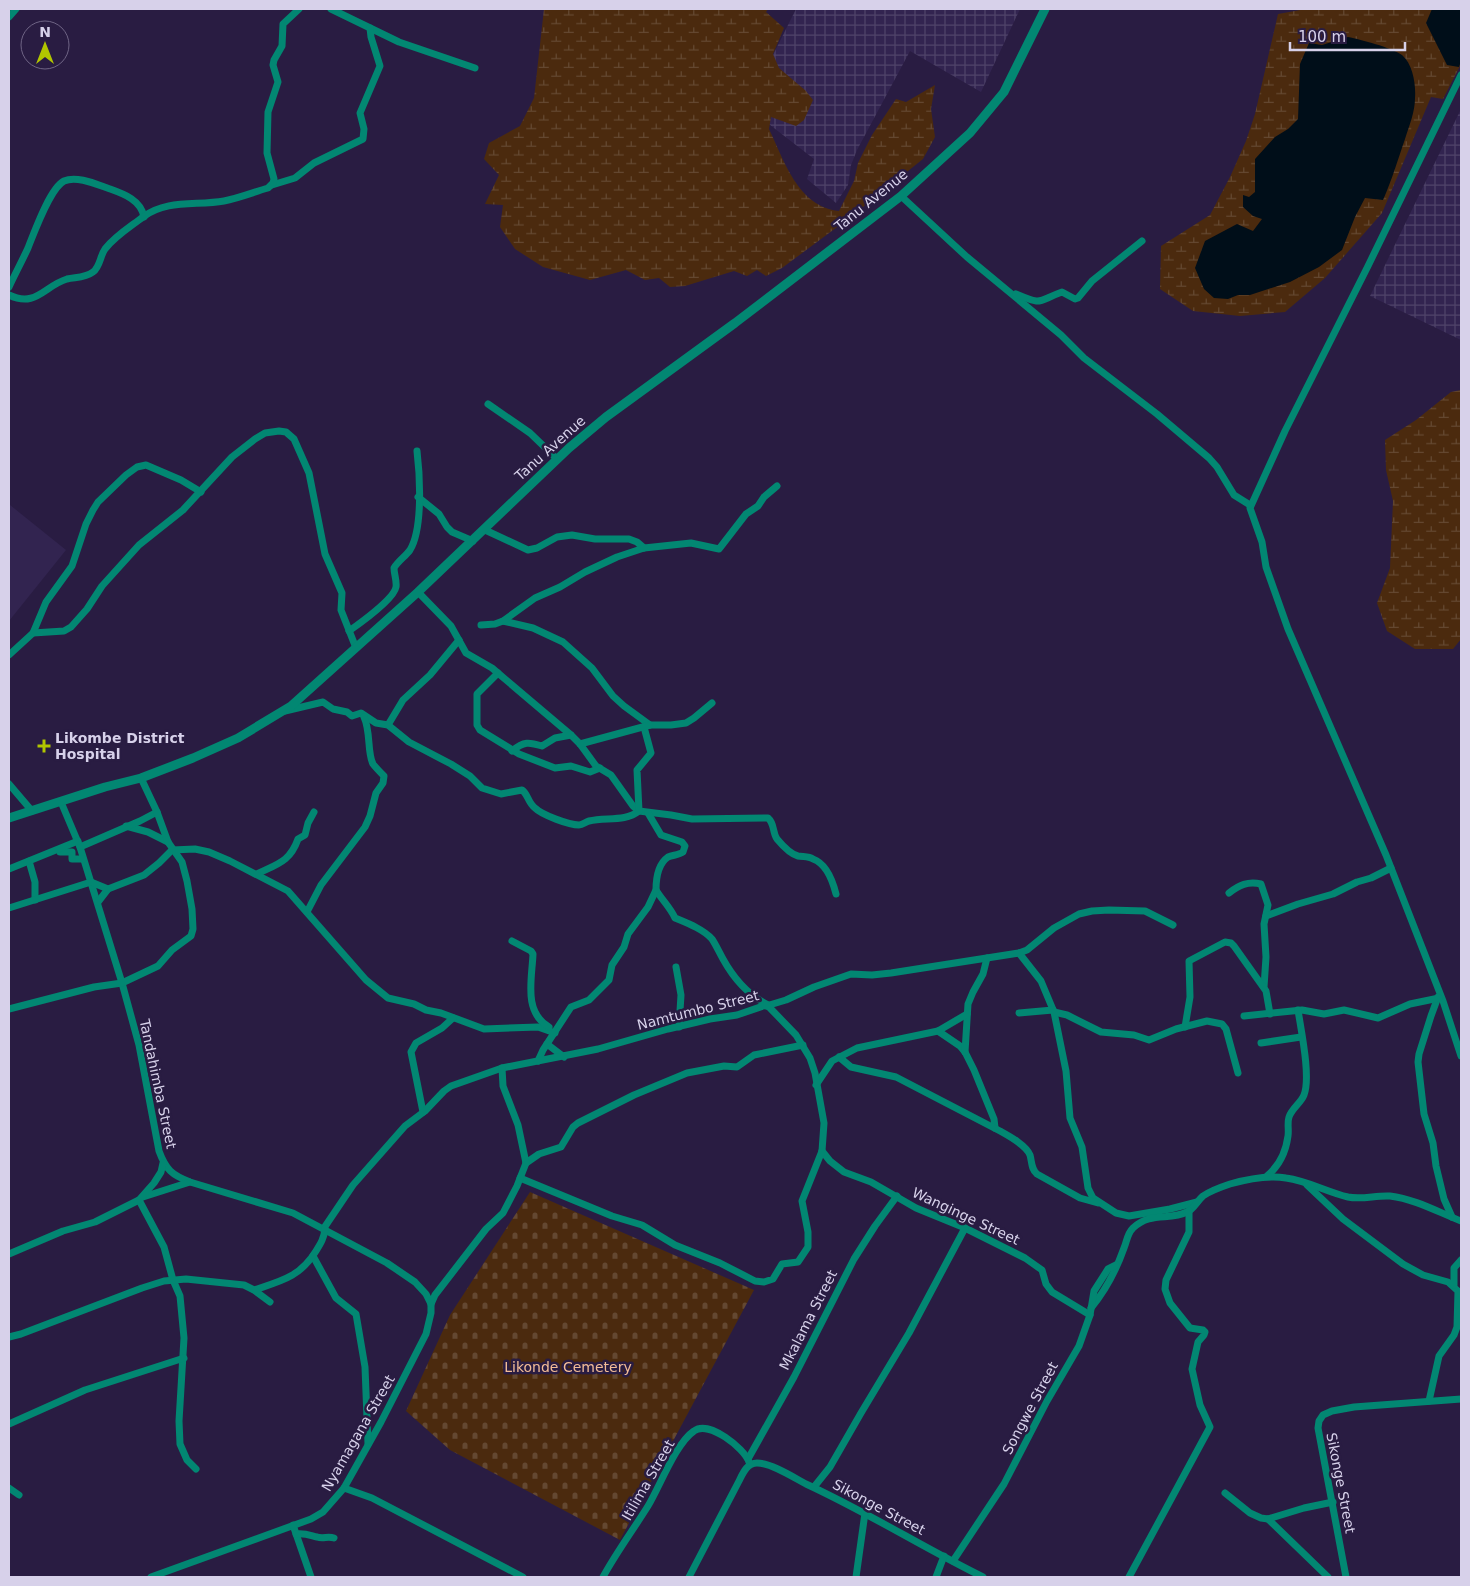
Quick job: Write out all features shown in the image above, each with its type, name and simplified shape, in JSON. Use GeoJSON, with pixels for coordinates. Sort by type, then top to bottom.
{"type":"FeatureCollection","features":[{"type":"Feature","properties":{"kind":"street"},"geometry":{"type":"LineString","coordinates":[[9,17],[16,9]]}},
{"type":"Feature","properties":{"kind":"street"},"geometry":{"type":"LineString","coordinates":[[272,185],[274,179],[267,153],[268,112],[278,82],[273,65],[282,46],[283,24],[299,9]]}},
{"type":"Feature","properties":{"kind":"street"},"geometry":{"type":"LineString","coordinates":[[331,9],[399,42],[475,68]]}},
{"type":"Feature","properties":{"kind":"street","name":"Tanu Avenue"},"geometry":{"type":"LineString","coordinates":[[9,818],[105,787],[141,778],[230,741],[291,706],[473,541],[522,491],[606,417],[735,323],[901,196],[970,133],[1004,92],[1045,9]]}},
{"type":"Feature","properties":{"kind":"street"},"geometry":{"type":"LineString","coordinates":[[9,295],[20,300],[33,298],[66,280],[84,277],[92,273],[96,270],[100,257],[106,247],[144,216],[169,205],[225,200],[268,188],[295,178],[314,163],[363,139],[364,129],[360,113],[380,66],[370,28]]}},
{"type":"Feature","properties":{"kind":"street"},"geometry":{"type":"LineString","coordinates":[[1461,75],[1250,505],[1250,511],[1262,542],[1266,567],[1288,629],[1351,771],[1391,868],[1461,1056]]}},
{"type":"Feature","properties":{"kind":"street"},"geometry":{"type":"LineString","coordinates":[[9,287],[46,207],[58,186],[64,181],[79,180],[129,197],[140,207],[144,216]]}},
{"type":"Feature","properties":{"kind":"street"},"geometry":{"type":"LineString","coordinates":[[901,196],[961,252],[1062,335],[1084,358],[1157,414],[1209,458],[1221,473],[1234,495],[1250,505]]}},
{"type":"Feature","properties":{"kind":"street"},"geometry":{"type":"LineString","coordinates":[[1009,291],[1034,302],[1062,292],[1078,298],[1092,281],[1142,241]]}},
{"type":"Feature","properties":{"kind":"street"},"geometry":{"type":"LineString","coordinates":[[488,404],[530,433],[557,459]]}},
{"type":"Feature","properties":{"kind":"street"},"geometry":{"type":"LineString","coordinates":[[33,633],[64,631],[71,627],[87,609],[102,586],[139,545],[183,510],[232,457],[265,433],[286,432],[297,443],[309,473],[326,554],[342,593],[341,610],[356,648]]}},
{"type":"Feature","properties":{"kind":"street"},"geometry":{"type":"LineString","coordinates":[[349,631],[382,606],[394,592],[394,568],[410,549],[416,536],[419,469],[417,452]]}},
{"type":"Feature","properties":{"kind":"street"},"geometry":{"type":"LineString","coordinates":[[9,655],[33,633],[46,602],[72,566],[93,510],[98,502],[126,475],[137,467],[146,465],[181,480],[201,492]]}},
{"type":"Feature","properties":{"kind":"street"},"geometry":{"type":"LineString","coordinates":[[481,625],[495,624],[503,621],[535,598],[560,587],[585,572],[617,557],[644,548],[685,543],[702,544],[719,549],[746,514],[758,506],[764,497],[777,486]]}},
{"type":"Feature","properties":{"kind":"street"},"geometry":{"type":"LineString","coordinates":[[418,497],[439,514],[452,532],[473,541]]}},
{"type":"Feature","properties":{"kind":"street"},"geometry":{"type":"LineString","coordinates":[[484,530],[528,550],[537,548],[557,537],[572,535],[629,539],[637,542],[644,548]]}},
{"type":"Feature","properties":{"kind":"street"},"geometry":{"type":"LineString","coordinates":[[418,592],[451,626],[466,653],[498,673],[571,735],[596,766],[611,775],[633,806],[639,811],[692,819],[768,818],[772,823],[776,838],[790,853],[818,861],[830,876],[836,894]]}},
{"type":"Feature","properties":{"kind":"street"},"geometry":{"type":"LineString","coordinates":[[503,621],[534,628],[563,642],[592,668],[613,696],[647,726],[650,753],[638,770],[639,811]]}},
{"type":"Feature","properties":{"kind":"street"},"geometry":{"type":"LineString","coordinates":[[388,725],[404,700],[430,676],[459,640]]}},
{"type":"Feature","properties":{"kind":"street"},"geometry":{"type":"LineString","coordinates":[[498,673],[477,694],[477,725],[483,733],[512,751],[554,768],[572,766],[590,772],[600,768]]}},
{"type":"Feature","properties":{"kind":"street"},"geometry":{"type":"LineString","coordinates":[[280,712],[323,702],[333,709],[347,712],[352,716],[360,713],[380,725],[388,725],[409,742],[470,776],[482,788],[502,794],[524,790],[527,800],[536,810],[568,822],[580,825],[587,822],[630,816],[639,811]]}},
{"type":"Feature","properties":{"kind":"street"},"geometry":{"type":"LineString","coordinates":[[580,744],[647,726],[686,723],[712,703]]}},
{"type":"Feature","properties":{"kind":"street"},"geometry":{"type":"LineString","coordinates":[[307,912],[320,886],[365,827],[376,793],[383,783],[384,776],[374,765],[371,758],[370,738],[364,717]]}},
{"type":"Feature","properties":{"kind":"street"},"geometry":{"type":"LineString","coordinates":[[512,751],[528,742],[542,746],[555,738],[571,735]]}},
{"type":"Feature","properties":{"kind":"street"},"geometry":{"type":"LineString","coordinates":[[9,1009],[94,987],[122,983],[158,966],[172,950],[191,936],[193,922],[187,880],[182,862],[168,842],[157,812],[141,778]]}},
{"type":"Feature","properties":{"kind":"street"},"geometry":{"type":"LineString","coordinates":[[9,784],[32,811]]}},
{"type":"Feature","properties":{"kind":"street","name":"Tandahimba Street"},"geometry":{"type":"LineString","coordinates":[[61,802],[79,844],[122,983],[139,1045],[163,1163],[171,1173],[190,1182],[293,1213],[325,1228],[415,1282],[426,1294],[431,1304]]}},
{"type":"Feature","properties":{"kind":"street"},"geometry":{"type":"LineString","coordinates":[[9,869],[126,826],[157,812]]}},
{"type":"Feature","properties":{"kind":"street"},"geometry":{"type":"LineString","coordinates":[[257,874],[279,864],[288,857],[295,848],[298,839],[305,835],[308,823],[314,812]]}},
{"type":"Feature","properties":{"kind":"street"},"geometry":{"type":"LineString","coordinates":[[538,1061],[572,1007],[589,1000],[608,982],[611,977],[612,965],[624,947],[628,934],[648,906],[656,890],[661,865],[667,858],[684,852],[685,846],[682,842],[661,835],[648,813]]}},
{"type":"Feature","properties":{"kind":"street"},"geometry":{"type":"LineString","coordinates":[[126,826],[148,832],[168,842]]}},
{"type":"Feature","properties":{"kind":"street"},"geometry":{"type":"LineString","coordinates":[[98,902],[108,889],[144,875],[160,863],[172,850],[195,849],[208,852],[257,874],[288,891],[366,980],[392,1000],[414,1004],[426,1010],[441,1013],[484,1029],[538,1027],[556,1032]]}},
{"type":"Feature","properties":{"kind":"street"},"geometry":{"type":"LineString","coordinates":[[52,853],[67,851],[72,852],[72,859],[83,859]]}},
{"type":"Feature","properties":{"kind":"street"},"geometry":{"type":"LineString","coordinates":[[29,861],[35,882],[35,900]]}},
{"type":"Feature","properties":{"kind":"street"},"geometry":{"type":"LineString","coordinates":[[1266,916],[1333,894],[1391,868]]}},
{"type":"Feature","properties":{"kind":"street"},"geometry":{"type":"LineString","coordinates":[[9,908],[91,882],[108,889]]}},
{"type":"Feature","properties":{"kind":"street"},"geometry":{"type":"LineString","coordinates":[[1229,894],[1244,884],[1261,884],[1268,905],[1264,924],[1266,957],[1264,987]]}},
{"type":"Feature","properties":{"kind":"street"},"geometry":{"type":"LineString","coordinates":[[656,890],[666,905],[671,908],[675,918],[695,927],[713,940],[724,961],[743,988],[767,1005],[786,1000],[814,987],[851,974],[872,975],[891,973],[1019,953],[1027,950],[1054,928],[1079,914],[1092,911],[1145,911],[1173,925]]}},
{"type":"Feature","properties":{"kind":"street"},"geometry":{"type":"LineString","coordinates":[[512,941],[533,954],[531,985],[534,1008],[543,1023],[556,1032]]}},
{"type":"Feature","properties":{"kind":"street"},"geometry":{"type":"LineString","coordinates":[[1185,1028],[1190,997],[1190,959],[1225,942],[1232,943],[1264,987],[1270,1014]]}},
{"type":"Feature","properties":{"kind":"street"},"geometry":{"type":"LineString","coordinates":[[1019,953],[1041,981],[1053,1011],[1066,1071],[1070,1118],[1082,1147],[1088,1188],[1093,1198],[1116,1213],[1129,1216],[1152,1213],[1197,1202]]}},
{"type":"Feature","properties":{"kind":"street"},"geometry":{"type":"LineString","coordinates":[[965,1052],[968,1004],[984,974],[987,958]]}},
{"type":"Feature","properties":{"kind":"street"},"geometry":{"type":"LineString","coordinates":[[676,967],[681,996],[679,1027]]}},
{"type":"Feature","properties":{"kind":"street"},"geometry":{"type":"LineString","coordinates":[[1244,1016],[1298,1010],[1307,1010],[1321,1014],[1344,1010],[1378,1018],[1410,1004],[1440,998]]}},
{"type":"Feature","properties":{"kind":"street"},"geometry":{"type":"LineString","coordinates":[[1440,998],[1419,1054],[1418,1062],[1424,1114],[1433,1143],[1444,1199],[1452,1217]]}},
{"type":"Feature","properties":{"kind":"street","name":"Namtumbo Street"},"geometry":{"type":"LineString","coordinates":[[254,1290],[279,1282],[299,1272],[322,1244],[325,1228],[352,1185],[405,1126],[451,1086],[502,1068],[564,1057],[710,1019],[737,1015],[767,1005],[789,1027],[810,1058],[824,1123],[822,1151],[802,1201],[808,1232],[808,1247],[798,1262],[782,1264],[773,1279],[764,1282],[755,1281],[720,1263],[675,1245],[642,1225],[612,1216],[520,1178]]}},
{"type":"Feature","properties":{"kind":"street"},"geometry":{"type":"LineString","coordinates":[[1268,1176],[1274,1170],[1282,1154],[1288,1135],[1288,1118],[1303,1096],[1305,1089],[1305,1063],[1298,1010]]}},
{"type":"Feature","properties":{"kind":"street"},"geometry":{"type":"LineString","coordinates":[[1020,1013],[1053,1011],[1067,1015],[1101,1032],[1134,1035],[1149,1040],[1169,1032],[1212,1021],[1225,1026],[1238,1073]]}},
{"type":"Feature","properties":{"kind":"street"},"geometry":{"type":"LineString","coordinates":[[816,1085],[832,1061],[857,1048],[938,1031],[967,1014]]}},
{"type":"Feature","properties":{"kind":"street"},"geometry":{"type":"LineString","coordinates":[[423,1112],[411,1052],[416,1043],[442,1028],[453,1018]]}},
{"type":"Feature","properties":{"kind":"street"},"geometry":{"type":"LineString","coordinates":[[938,1031],[960,1046],[965,1052],[994,1119],[995,1128]]}},
{"type":"Feature","properties":{"kind":"street"},"geometry":{"type":"LineString","coordinates":[[1261,1043],[1302,1037]]}},
{"type":"Feature","properties":{"kind":"street"},"geometry":{"type":"LineString","coordinates":[[547,1044],[564,1057]]}},
{"type":"Feature","properties":{"kind":"street"},"geometry":{"type":"LineString","coordinates":[[526,1163],[540,1154],[561,1147],[573,1127],[582,1121],[634,1095],[687,1073],[724,1066],[737,1067],[754,1055],[803,1045]]}},
{"type":"Feature","properties":{"kind":"street"},"geometry":{"type":"LineString","coordinates":[[839,1057],[851,1067],[896,1077],[995,1128],[1009,1136],[1027,1151],[1033,1171],[1037,1174],[1080,1198],[1100,1203]]}},
{"type":"Feature","properties":{"kind":"street"},"geometry":{"type":"LineString","coordinates":[[431,1304],[435,1295],[486,1229],[503,1213],[526,1163],[518,1125],[504,1086],[502,1068]]}},
{"type":"Feature","properties":{"kind":"street","name":"Wanginge Street"},"geometry":{"type":"LineString","coordinates":[[822,1151],[830,1161],[844,1172],[871,1182],[916,1208],[964,1228],[1026,1258],[1042,1270],[1046,1284],[1052,1292],[1091,1311]]}},
{"type":"Feature","properties":{"kind":"street"},"geometry":{"type":"LineString","coordinates":[[140,1199],[158,1176],[163,1163]]}},
{"type":"Feature","properties":{"kind":"street"},"geometry":{"type":"LineString","coordinates":[[1128,1577],[1210,1427],[1200,1405],[1192,1369],[1198,1342],[1205,1332],[1190,1328],[1170,1302],[1166,1292],[1166,1280],[1190,1229],[1189,1211],[1197,1202],[1208,1193],[1230,1184],[1268,1176],[1287,1178],[1353,1198],[1380,1196],[1411,1200],[1461,1221]]}},
{"type":"Feature","properties":{"kind":"street"},"geometry":{"type":"LineString","coordinates":[[9,1254],[62,1231],[95,1222],[140,1199],[190,1182]]}},
{"type":"Feature","properties":{"kind":"street"},"geometry":{"type":"LineString","coordinates":[[1304,1183],[1343,1219],[1403,1264],[1423,1275],[1448,1282],[1454,1285],[1458,1291],[1457,1327],[1454,1335],[1439,1356],[1430,1401]]}},
{"type":"Feature","properties":{"kind":"street","name":"Mkalama Street"},"geometry":{"type":"LineString","coordinates":[[690,1577],[854,1258],[896,1196]]}},
{"type":"Feature","properties":{"kind":"street"},"geometry":{"type":"LineString","coordinates":[[140,1199],[164,1247],[173,1280],[180,1296],[184,1338],[179,1421],[180,1444],[187,1460],[196,1469]]}},
{"type":"Feature","properties":{"kind":"street","name":"Songwe Street"},"geometry":{"type":"LineString","coordinates":[[954,1560],[1004,1484],[1046,1403],[1079,1346],[1091,1311],[1093,1296],[1108,1269],[1116,1265],[1128,1236],[1138,1224],[1157,1216],[1176,1216],[1189,1211]]}},
{"type":"Feature","properties":{"kind":"street"},"geometry":{"type":"LineString","coordinates":[[814,1487],[830,1467],[909,1332],[964,1228]]}},
{"type":"Feature","properties":{"kind":"street"},"geometry":{"type":"LineString","coordinates":[[313,1256],[336,1298],[356,1314],[365,1367],[368,1445]]}},
{"type":"Feature","properties":{"kind":"street"},"geometry":{"type":"LineString","coordinates":[[1454,1285],[1454,1268],[1461,1260]]}},
{"type":"Feature","properties":{"kind":"street"},"geometry":{"type":"LineString","coordinates":[[9,1337],[33,1330],[142,1288],[173,1280],[186,1279],[244,1285],[270,1302]]}},
{"type":"Feature","properties":{"kind":"street","name":"Nyamagana Street"},"geometry":{"type":"LineString","coordinates":[[151,1577],[167,1574],[311,1519],[323,1512],[344,1488],[426,1334],[430,1321],[431,1304]]}},
{"type":"Feature","properties":{"kind":"street"},"geometry":{"type":"LineString","coordinates":[[9,1424],[85,1390],[184,1358]]}},
{"type":"Feature","properties":{"kind":"street","name":"Sikonge Street"},"geometry":{"type":"LineString","coordinates":[[1346,1577],[1333,1502],[1322,1455],[1318,1428],[1319,1421],[1323,1415],[1332,1410],[1354,1406],[1461,1399]]}},
{"type":"Feature","properties":{"kind":"street","name":"Itilima Street"},"geometry":{"type":"LineString","coordinates":[[602,1577],[649,1504],[678,1451],[691,1433],[700,1428],[712,1431],[738,1446],[749,1462]]}},
{"type":"Feature","properties":{"kind":"street","name":"Sikonge Street"},"geometry":{"type":"LineString","coordinates":[[749,1462],[761,1464],[814,1487],[983,1577]]}},
{"type":"Feature","properties":{"kind":"street"},"geometry":{"type":"LineString","coordinates":[[9,1488],[19,1494]]}},
{"type":"Feature","properties":{"kind":"street"},"geometry":{"type":"LineString","coordinates":[[344,1488],[372,1498],[523,1577]]}},
{"type":"Feature","properties":{"kind":"street"},"geometry":{"type":"LineString","coordinates":[[1225,1493],[1250,1512],[1261,1518],[1268,1519],[1304,1508],[1333,1502]]}},
{"type":"Feature","properties":{"kind":"street"},"geometry":{"type":"LineString","coordinates":[[856,1577],[865,1513]]}},
{"type":"Feature","properties":{"kind":"street"},"geometry":{"type":"LineString","coordinates":[[1268,1519],[1328,1577]]}},
{"type":"Feature","properties":{"kind":"street"},"geometry":{"type":"LineString","coordinates":[[293,1525],[311,1577]]}},
{"type":"Feature","properties":{"kind":"street"},"geometry":{"type":"LineString","coordinates":[[296,1534],[306,1533],[318,1537],[334,1538]]}},
{"type":"Feature","properties":{"kind":"street"},"geometry":{"type":"LineString","coordinates":[[936,1577],[944,1556]]}},
{"type":"Feature","properties":{"kind":"shaded area"},"geometry":{"type":"Polygon","coordinates":[[[796,9],[1020,9],[981,92],[910,51],[857,150],[851,165],[848,185],[836,203],[807,179],[814,159],[747,107],[796,9]]]}},
{"type":"Feature","properties":{"kind":"shaded area"},"geometry":{"type":"Polygon","coordinates":[[[1461,109],[1461,340],[1370,296],[1461,109]]]}},
{"type":"Feature","properties":{"kind":"shaded area"},"geometry":{"type":"Polygon","coordinates":[[[10,505],[66,550],[9,621],[9,507],[10,505]]]}},
{"type":"Feature","properties":{"kind":"green space"},"geometry":{"type":"Polygon","coordinates":[[[544,9],[768,9],[766,12],[784,28],[773,54],[779,68],[806,91],[813,100],[804,120],[796,126],[771,117],[769,129],[794,180],[813,201],[825,208],[839,211],[854,181],[858,163],[872,135],[896,99],[906,102],[935,85],[931,109],[935,137],[923,159],[848,219],[782,268],[766,276],[757,270],[747,276],[734,271],[685,286],[670,287],[659,278],[645,280],[626,270],[590,280],[543,267],[515,249],[500,227],[503,205],[485,204],[499,175],[484,159],[489,143],[520,126],[534,98],[544,9]]]}},
{"type":"Feature","properties":{"kind":"green space"},"geometry":{"type":"Polygon","coordinates":[[[1306,9],[1461,9],[1461,64],[1443,99],[1431,97],[1382,213],[1325,278],[1285,312],[1240,316],[1193,311],[1160,289],[1161,246],[1210,215],[1246,141],[1255,114],[1278,14],[1306,9]]]}},
{"type":"Feature","properties":{"kind":"green space"},"geometry":{"type":"Polygon","coordinates":[[[1461,390],[1461,639],[1453,649],[1415,649],[1387,631],[1377,603],[1390,568],[1393,501],[1386,470],[1385,440],[1416,420],[1451,392],[1461,390]]]}},
{"type":"Feature","properties":{"kind":"green space","name":"Likonde Cemetery"},"geometry":{"type":"Polygon","coordinates":[[[530,1192],[754,1290],[620,1540],[450,1450],[406,1411],[450,1315],[530,1192]]]}},
{"type":"Feature","properties":{"kind":"water"},"geometry":{"type":"Polygon","coordinates":[[[1432,9],[1461,9],[1461,61],[1459,67],[1447,65],[1426,23],[1432,9]]]}},
{"type":"Feature","properties":{"kind":"water"},"geometry":{"type":"Polygon","coordinates":[[[1348,37],[1397,52],[1406,59],[1413,75],[1415,103],[1413,114],[1383,200],[1365,198],[1342,250],[1319,267],[1290,282],[1250,295],[1238,295],[1228,299],[1214,298],[1204,289],[1195,268],[1205,241],[1237,224],[1253,231],[1262,219],[1253,216],[1243,207],[1243,195],[1249,197],[1255,192],[1255,159],[1275,137],[1288,129],[1298,119],[1300,64],[1309,43],[1322,45],[1348,37]]]}},
{"type":"Feature","properties":{"kind":"place","name":"Likombe District Hospital"},"geometry":{"type":"Point","coordinates":[44,746]}}]}
